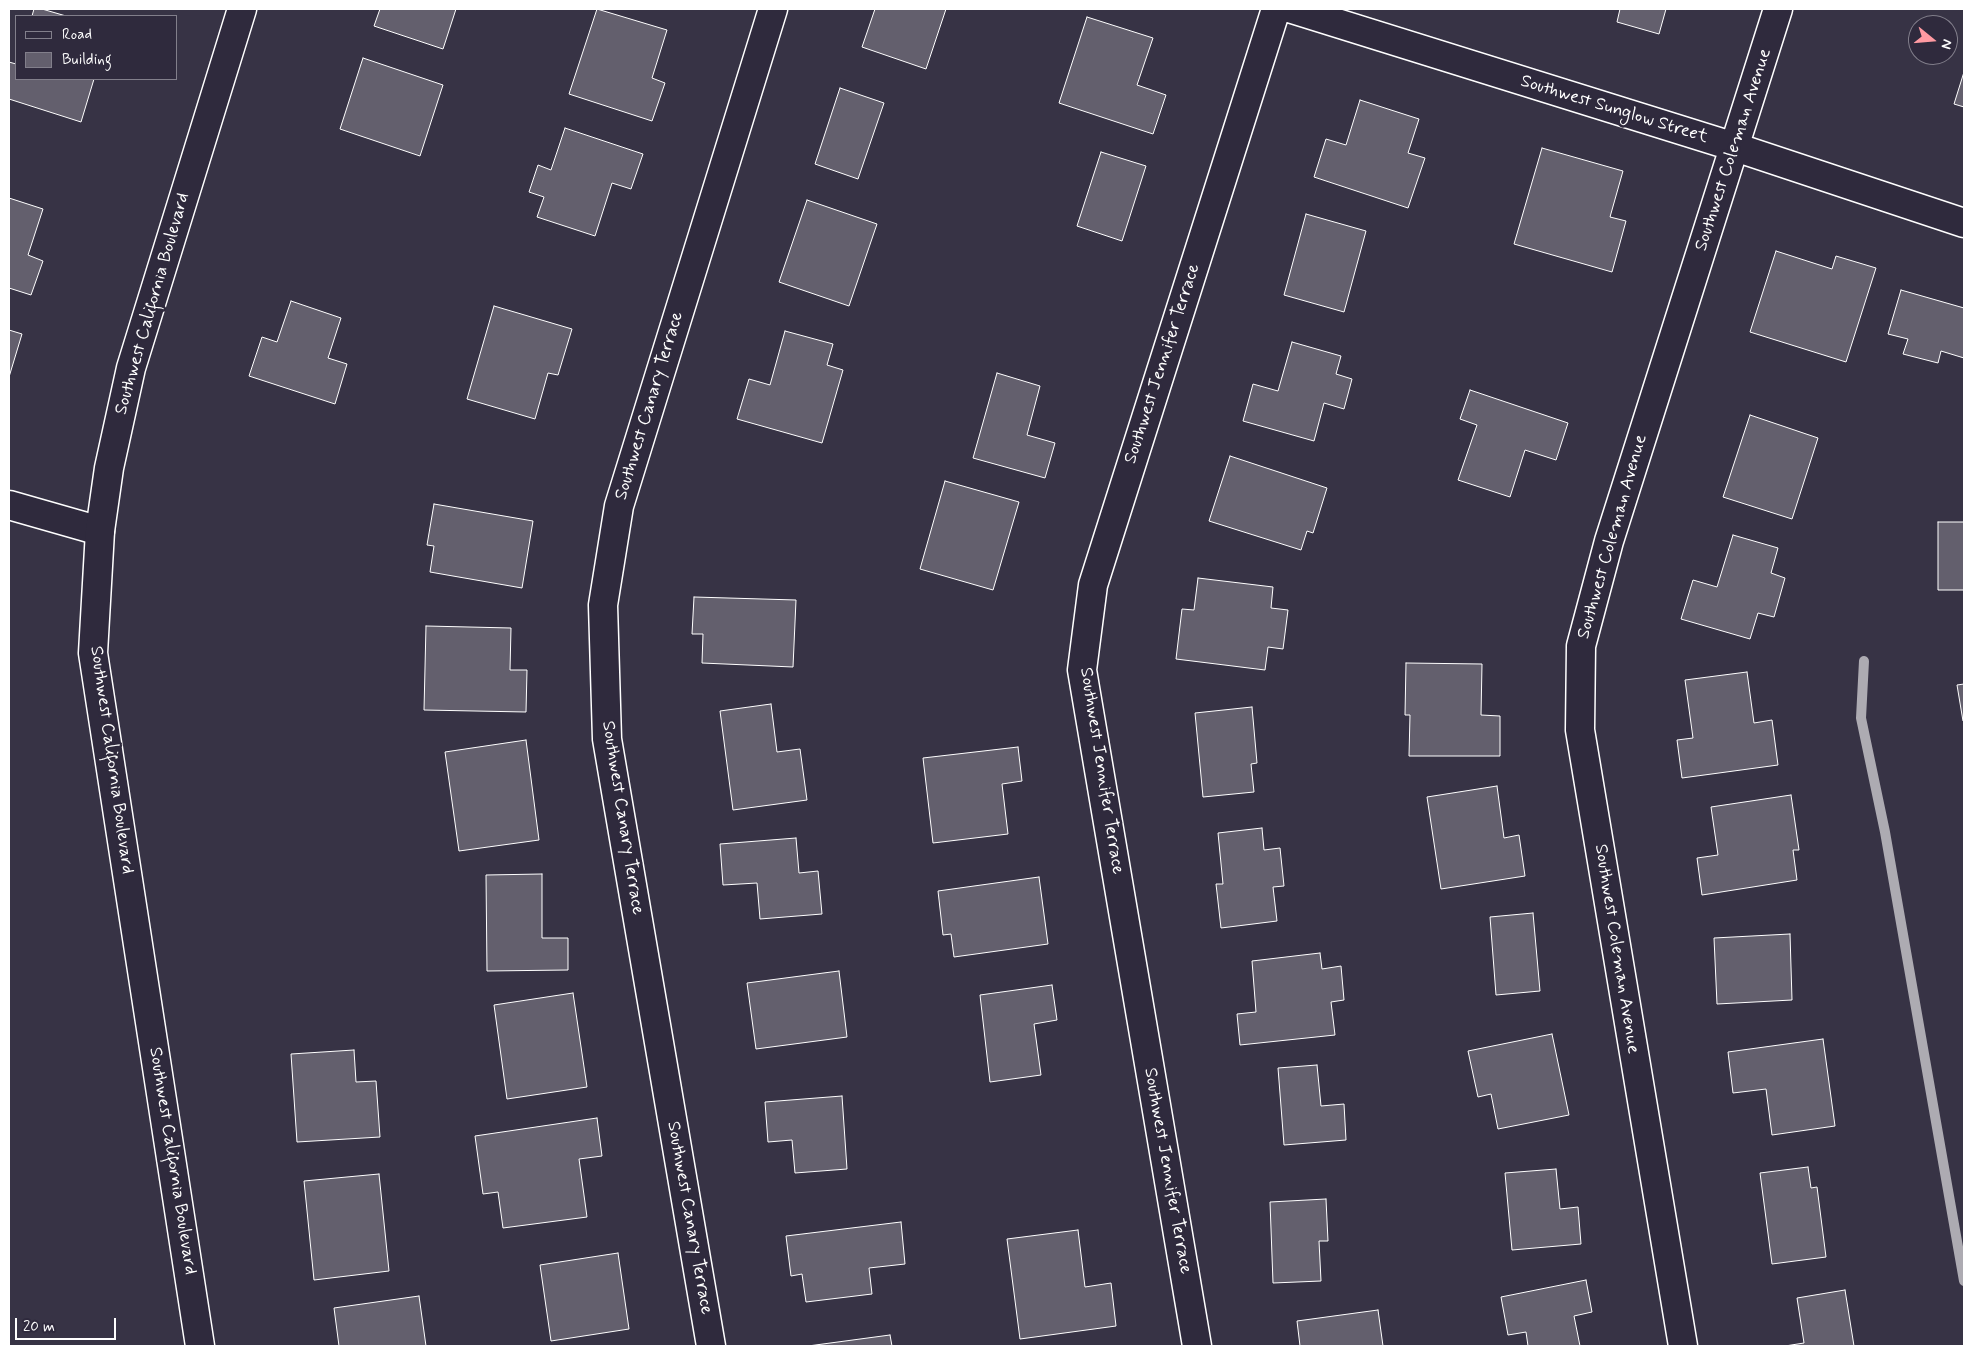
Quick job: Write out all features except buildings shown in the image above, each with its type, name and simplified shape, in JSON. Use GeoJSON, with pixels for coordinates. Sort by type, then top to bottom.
{"type":"FeatureCollection","features":[{"type":"Feature","properties":{"kind":"street","name":"Southwest California Boulevard"},"geometry":{"type":"LineString","coordinates":[[200,1346],[93,652],[100,531],[109,468],[131,368],[242,9]]}},
{"type":"Feature","properties":{"kind":"street","name":"Southwest Canary Terrace"},"geometry":{"type":"LineString","coordinates":[[711,1346],[607,739],[603,605],[618,506],[773,9]]}},
{"type":"Feature","properties":{"kind":"street","name":"Southwest Jennifer Terrace"},"geometry":{"type":"LineString","coordinates":[[1197,1346],[1082,670],[1092,585],[1276,9]]}},
{"type":"Feature","properties":{"kind":"street","name":"Southwest Sunglow Street"},"geometry":{"type":"LineString","coordinates":[[1292,9],[1735,147],[1964,222]]}},
{"type":"Feature","properties":{"kind":"street","name":"Southwest Coleman Avenue"},"geometry":{"type":"LineString","coordinates":[[1683,1346],[1580,730],[1581,646],[1609,541],[1778,9]]}},
{"type":"Feature","properties":{"kind":"street"},"geometry":{"type":"LineString","coordinates":[[9,505],[100,531]]}},
{"type":"Feature","properties":{"kind":"waterway"},"geometry":{"type":"LineString","coordinates":[[1864,661],[1861,718],[1885,832],[1964,1281]]}}]}
